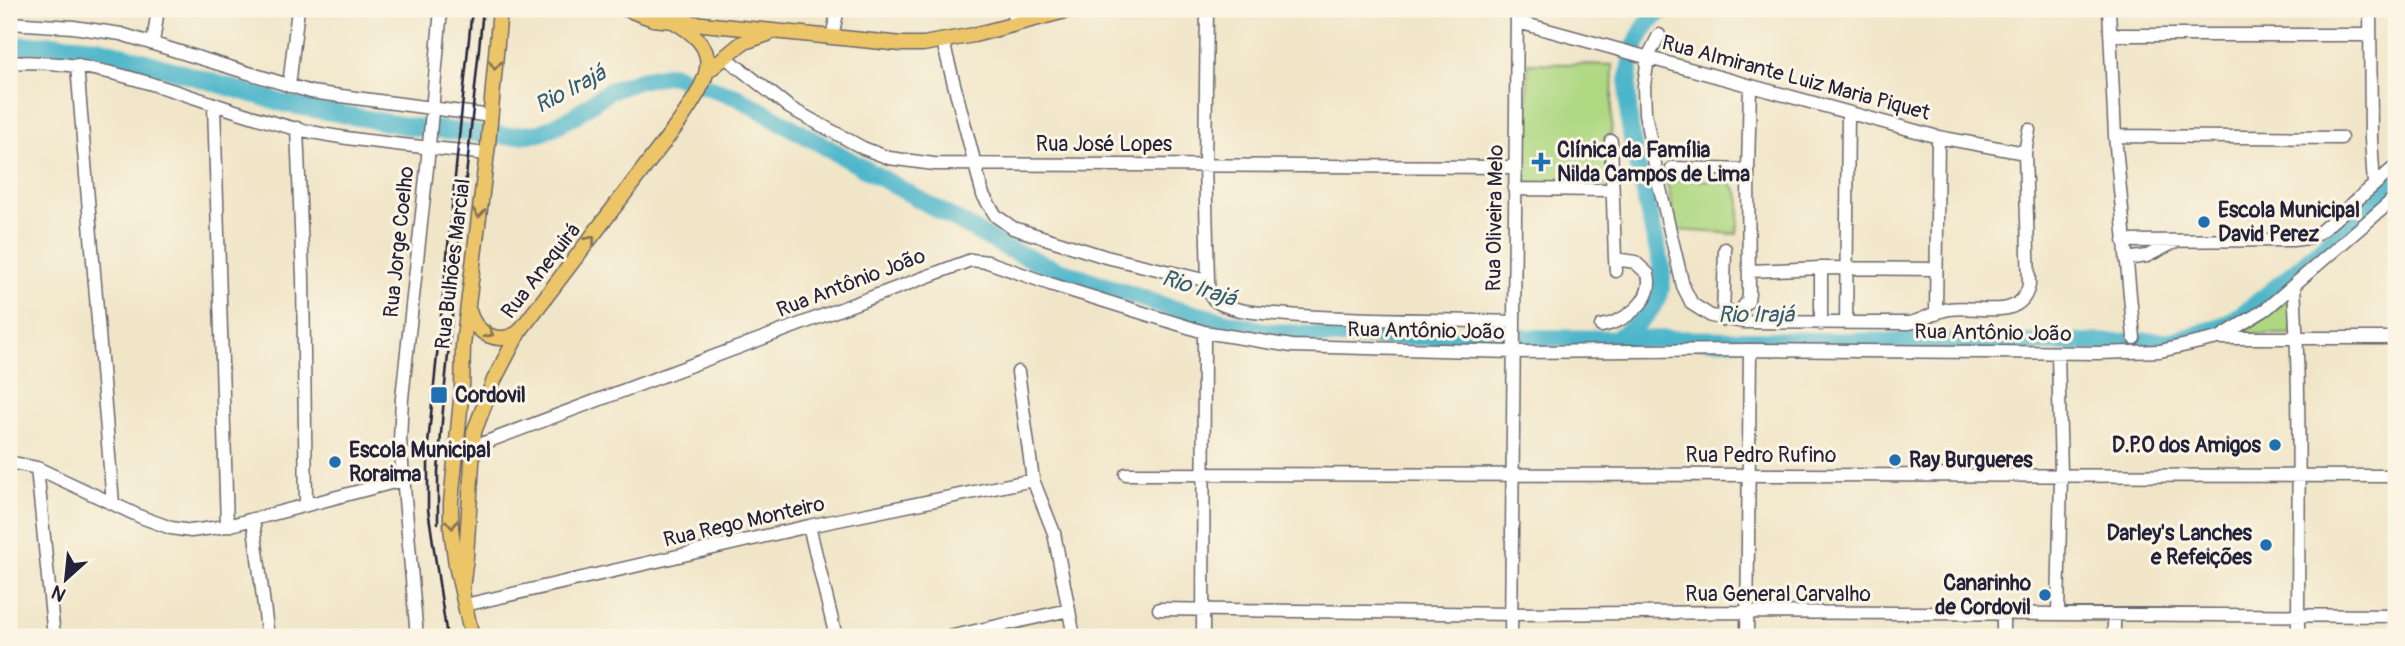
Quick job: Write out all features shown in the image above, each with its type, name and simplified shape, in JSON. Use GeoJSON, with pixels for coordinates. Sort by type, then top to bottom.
{"type":"FeatureCollection","features":[{"type":"Feature","properties":{"kind":"main road","name":"Rua Bulhões Marcial"},"geometry":{"type":"LineString","coordinates":[[472,637],[451,528],[451,503],[462,389],[463,345],[488,150],[500,9]]}},
{"type":"Feature","properties":{"kind":"main road"},"geometry":{"type":"LineString","coordinates":[[627,9],[653,19],[902,44],[943,41],[1073,9]]}},
{"type":"Feature","properties":{"kind":"main road"},"geometry":{"type":"LineString","coordinates":[[671,20],[684,27],[699,41],[708,58],[704,80]]}},
{"type":"Feature","properties":{"kind":"main road","name":"Rua Anequirá"},"geometry":{"type":"LineString","coordinates":[[462,589],[473,447],[480,415],[519,332],[604,224],[680,121],[704,80],[724,56],[753,37],[782,32]]}},
{"type":"Feature","properties":{"kind":"main road"},"geometry":{"type":"LineString","coordinates":[[468,310],[475,325],[491,337],[502,340],[519,332]]}},
{"type":"Feature","properties":{"kind":"street"},"geometry":{"type":"LineString","coordinates":[[153,43],[158,9]]}},
{"type":"Feature","properties":{"kind":"street"},"geometry":{"type":"LineString","coordinates":[[289,86],[298,9]]}},
{"type":"Feature","properties":{"kind":"street","name":"Rua Jorge Coelho"},"geometry":{"type":"LineString","coordinates":[[417,637],[400,440],[441,9]]}},
{"type":"Feature","properties":{"kind":"street"},"geometry":{"type":"LineString","coordinates":[[832,37],[838,9]]}},
{"type":"Feature","properties":{"kind":"street"},"geometry":{"type":"LineString","coordinates":[[1013,9],[1014,25]]}},
{"type":"Feature","properties":{"kind":"street"},"geometry":{"type":"LineString","coordinates":[[943,41],[982,195],[996,216],[1013,228],[1106,257],[1208,281],[1205,164],[1207,9]]}},
{"type":"Feature","properties":{"kind":"street"},"geometry":{"type":"LineString","coordinates":[[2109,9],[2115,136],[2134,338]]}},
{"type":"Feature","properties":{"kind":"street"},"geometry":{"type":"LineString","coordinates":[[2370,9],[2374,185]]}},
{"type":"Feature","properties":{"kind":"street","name":"Rua Almirante Luiz Maria Piquet"},"geometry":{"type":"LineString","coordinates":[[1518,15],[1625,51],[1848,113],[1937,137],[2025,153]]}},
{"type":"Feature","properties":{"kind":"street","name":"Rua Oliveira Melo"},"geometry":{"type":"LineString","coordinates":[[1511,637],[1514,167],[1518,15]]}},
{"type":"Feature","properties":{"kind":"street"},"geometry":{"type":"LineString","coordinates":[[9,23],[110,32],[289,86],[431,113],[491,119]]}},
{"type":"Feature","properties":{"kind":"street"},"geometry":{"type":"LineString","coordinates":[[1644,56],[1659,35]]}},
{"type":"Feature","properties":{"kind":"street"},"geometry":{"type":"LineString","coordinates":[[2110,35],[2370,35]]}},
{"type":"Feature","properties":{"kind":"street","name":"Rua José Lopes"},"geometry":{"type":"LineString","coordinates":[[724,56],[790,108],[876,155],[905,162],[1514,167]]}},
{"type":"Feature","properties":{"kind":"street","name":"Rua Antônio João"},"geometry":{"type":"LineString","coordinates":[[1644,56],[1645,113],[1683,286],[1692,304],[1701,311],[1723,317],[1774,324],[1909,323],[1954,308],[1998,310],[2015,306],[2028,294],[2029,285],[2025,153]]}},
{"type":"Feature","properties":{"kind":"street"},"geometry":{"type":"LineString","coordinates":[[9,63],[30,61],[112,71],[297,128],[365,141],[488,150]]}},
{"type":"Feature","properties":{"kind":"street"},"geometry":{"type":"LineString","coordinates":[[77,65],[113,504]]}},
{"type":"Feature","properties":{"kind":"street"},"geometry":{"type":"LineString","coordinates":[[1725,249],[1723,317],[1736,313],[1748,300],[1750,86]]}},
{"type":"Feature","properties":{"kind":"street"},"geometry":{"type":"LineString","coordinates":[[214,104],[227,526]]}},
{"type":"Feature","properties":{"kind":"street"},"geometry":{"type":"LineString","coordinates":[[1846,323],[1848,113]]}},
{"type":"Feature","properties":{"kind":"street"},"geometry":{"type":"LineString","coordinates":[[297,128],[303,276],[306,505]]}},
{"type":"Feature","properties":{"kind":"street"},"geometry":{"type":"LineString","coordinates":[[2025,153],[2029,130]]}},
{"type":"Feature","properties":{"kind":"street"},"geometry":{"type":"LineString","coordinates":[[2115,136],[2341,138]]}},
{"type":"Feature","properties":{"kind":"street"},"geometry":{"type":"LineString","coordinates":[[1936,314],[1937,137]]}},
{"type":"Feature","properties":{"kind":"street"},"geometry":{"type":"LineString","coordinates":[[1601,326],[1612,324],[1632,312],[1642,302],[1648,289],[1648,274],[1640,265],[1631,260],[1616,265],[1611,141]]}},
{"type":"Feature","properties":{"kind":"street"},"geometry":{"type":"LineString","coordinates":[[2124,241],[2273,241],[2308,237],[2321,231],[2396,166]]}},
{"type":"Feature","properties":{"kind":"street"},"geometry":{"type":"LineString","coordinates":[[1672,168],[1748,170]]}},
{"type":"Feature","properties":{"kind":"street"},"geometry":{"type":"LineString","coordinates":[[1514,189],[1612,190]]}},
{"type":"Feature","properties":{"kind":"street"},"geometry":{"type":"LineString","coordinates":[[2218,338],[2248,322],[2294,287],[2396,197]]}},
{"type":"Feature","properties":{"kind":"street"},"geometry":{"type":"LineString","coordinates":[[2126,260],[2147,256],[2181,239]]}},
{"type":"Feature","properties":{"kind":"street","name":"Rua Antônio João"},"geometry":{"type":"LineString","coordinates":[[473,447],[963,261],[979,260],[1204,332],[1292,346],[1513,351],[2058,353],[2160,351],[2218,338],[2396,338]]}},
{"type":"Feature","properties":{"kind":"street"},"geometry":{"type":"LineString","coordinates":[[1750,271],[1821,268],[1936,269]]}},
{"type":"Feature","properties":{"kind":"street"},"geometry":{"type":"LineString","coordinates":[[1821,268],[1821,324]]}},
{"type":"Feature","properties":{"kind":"street","name":"Rua Antônio João"},"geometry":{"type":"LineString","coordinates":[[1208,281],[1211,297],[1219,303],[1242,309],[1300,316],[1513,325]]}},
{"type":"Feature","properties":{"kind":"street"},"geometry":{"type":"LineString","coordinates":[[2294,287],[2297,338],[2298,637]]}},
{"type":"Feature","properties":{"kind":"street"},"geometry":{"type":"LineString","coordinates":[[1203,637],[1204,332]]}},
{"type":"Feature","properties":{"kind":"street"},"geometry":{"type":"LineString","coordinates":[[1747,637],[1750,350]]}},
{"type":"Feature","properties":{"kind":"street"},"geometry":{"type":"LineString","coordinates":[[2058,353],[2061,474],[2058,614]]}},
{"type":"Feature","properties":{"kind":"street"},"geometry":{"type":"LineString","coordinates":[[1018,372],[1033,480],[1054,533],[1074,637]]}},
{"type":"Feature","properties":{"kind":"street"},"geometry":{"type":"LineString","coordinates":[[480,415],[488,430],[499,437]]}},
{"type":"Feature","properties":{"kind":"street"},"geometry":{"type":"LineString","coordinates":[[9,462],[37,468],[170,528],[191,531],[227,526],[402,480]]}},
{"type":"Feature","properties":{"kind":"street"},"geometry":{"type":"LineString","coordinates":[[37,468],[54,637]]}},
{"type":"Feature","properties":{"kind":"street","name":"Rua Pedro Rufino"},"geometry":{"type":"LineString","coordinates":[[1126,474],[2396,475]]}},
{"type":"Feature","properties":{"kind":"street","name":"Rua Rego Monteiro"},"geometry":{"type":"LineString","coordinates":[[465,605],[809,526],[1033,480]]}},
{"type":"Feature","properties":{"kind":"street"},"geometry":{"type":"LineString","coordinates":[[253,519],[268,637]]}},
{"type":"Feature","properties":{"kind":"street"},"geometry":{"type":"LineString","coordinates":[[809,526],[836,637]]}},
{"type":"Feature","properties":{"kind":"street","name":"Rua General Carvalho"},"geometry":{"type":"LineString","coordinates":[[1159,609],[1511,614],[1747,612],[2396,616]]}},
{"type":"Feature","properties":{"kind":"street"},"geometry":{"type":"LineString","coordinates":[[949,637],[1069,610]]}},
{"type":"Feature","properties":{"kind":"street"},"geometry":{"type":"LineString","coordinates":[[2003,615],[2003,637]]}},
{"type":"Feature","properties":{"kind":"street"},"geometry":{"type":"LineString","coordinates":[[2114,615],[2114,637]]}},
{"type":"Feature","properties":{"kind":"green space"},"geometry":{"type":"Polygon","coordinates":[[[1528,63],[1613,65],[1610,187],[1525,185],[1528,63]]]}},
{"type":"Feature","properties":{"kind":"green space"},"geometry":{"type":"Polygon","coordinates":[[[1666,178],[1727,182],[1733,186],[1740,205],[1737,234],[1677,230],[1666,178]]]}},
{"type":"Feature","properties":{"kind":"green space"},"geometry":{"type":"Polygon","coordinates":[[[2291,298],[2292,334],[2239,334],[2291,298]]]}},
{"type":"Feature","properties":{"kind":"waterway"},"geometry":{"type":"LineString","coordinates":[[1616,339],[1649,311],[1661,288],[1661,267],[1635,153],[1628,97],[1629,70],[1636,45],[1648,23],[1664,9]]}},
{"type":"Feature","properties":{"kind":"waterway","name":"Rio Irajá"},"geometry":{"type":"LineString","coordinates":[[9,46],[53,44],[98,48],[286,104],[412,127],[506,136],[541,133],[571,118],[609,91],[640,80],[671,74],[737,97],[1008,249],[1051,267],[1167,307],[1264,331],[1323,336],[2056,343],[2172,341],[2229,323],[2253,306],[2396,182]]}},
{"type":"Feature","properties":{"kind":"railway"},"geometry":{"type":"LineString","coordinates":[[447,637],[428,509],[428,444],[472,9]]}},
{"type":"Feature","properties":{"kind":"railway"},"geometry":{"type":"LineString","coordinates":[[438,523],[438,471],[445,385],[483,9]]}},
{"type":"Feature","properties":{"kind":"place","name":"Clínica da Família Nilda Campos de Lima"},"geometry":{"type":"Point","coordinates":[1541,162]}},
{"type":"Feature","properties":{"kind":"place","name":"Escola Municipal David Perez"},"geometry":{"type":"Point","coordinates":[2204,222]}},
{"type":"Feature","properties":{"kind":"place","name":"Cordovil"},"geometry":{"type":"Point","coordinates":[439,395]}},
{"type":"Feature","properties":{"kind":"place","name":"D.P.O dos Amigos"},"geometry":{"type":"Point","coordinates":[2275,445]}},
{"type":"Feature","properties":{"kind":"place","name":"Ray Burgueres"},"geometry":{"type":"Point","coordinates":[1895,460]}},
{"type":"Feature","properties":{"kind":"place","name":"Escola Municipal Roraima"},"geometry":{"type":"Point","coordinates":[335,462]}},
{"type":"Feature","properties":{"kind":"place","name":"Darley's Lanches e Refeições"},"geometry":{"type":"Point","coordinates":[2266,545]}},
{"type":"Feature","properties":{"kind":"place","name":"Canarinho de Cordovil"},"geometry":{"type":"Point","coordinates":[2045,595]}}]}
